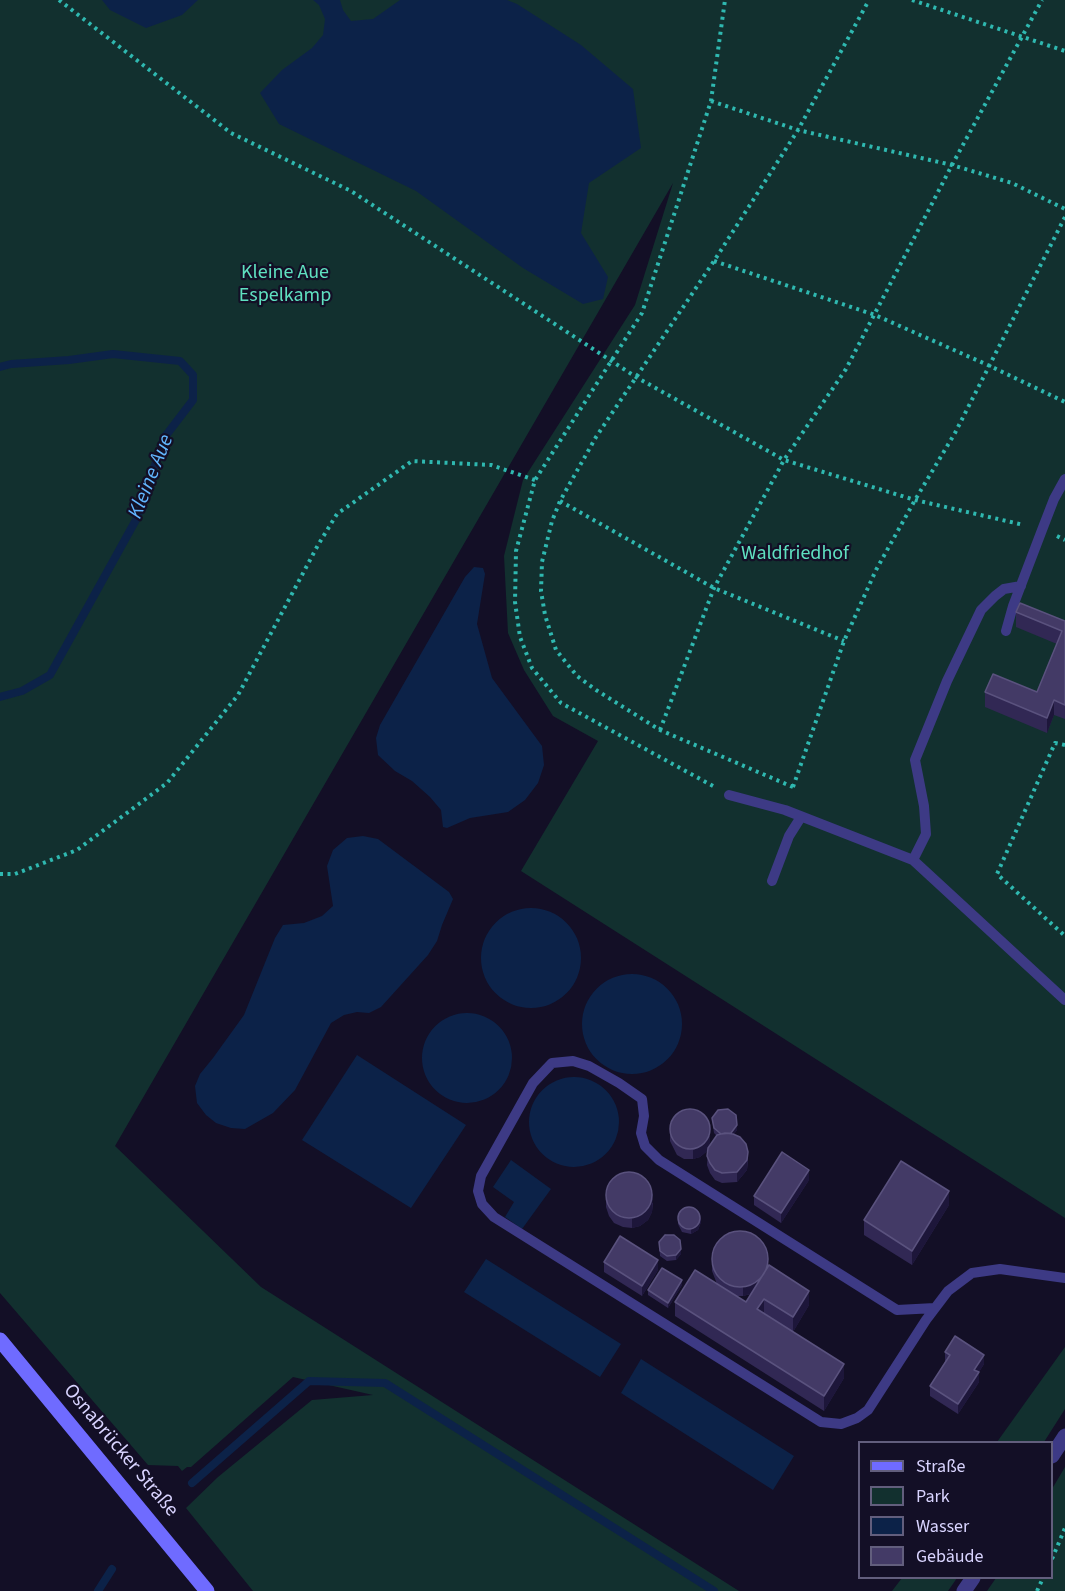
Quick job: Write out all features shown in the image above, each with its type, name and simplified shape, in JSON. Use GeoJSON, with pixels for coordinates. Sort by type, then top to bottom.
{"type":"FeatureCollection","features":[{"type":"Feature","properties":{"kind":"main road","name":"Osnabrücker Straße"},"geometry":{"type":"LineString","coordinates":[[0,1340],[207,1591]]}},
{"type":"Feature","properties":{"kind":"street"},"geometry":{"type":"LineString","coordinates":[[1053,1454],[1065,1436]]}},
{"type":"Feature","properties":{"kind":"lane"},"geometry":{"type":"LineString","coordinates":[[1006,631],[1054,499],[1065,479]]}},
{"type":"Feature","properties":{"kind":"lane"},"geometry":{"type":"LineString","coordinates":[[913,860],[926,834],[924,806],[915,760],[947,681],[981,610],[1004,589],[1021,586]]}},
{"type":"Feature","properties":{"kind":"lane"},"geometry":{"type":"LineString","coordinates":[[729,795],[785,810],[913,860],[1065,1000]]}},
{"type":"Feature","properties":{"kind":"lane"},"geometry":{"type":"LineString","coordinates":[[772,881],[789,836],[801,817]]}},
{"type":"Feature","properties":{"kind":"lane"},"geometry":{"type":"LineString","coordinates":[[935,1308],[897,1310],[659,1161],[645,1146],[641,1133],[644,1116],[642,1100],[609,1077],[573,1060],[552,1063],[533,1083],[481,1176],[478,1191],[482,1204],[494,1217],[821,1422],[841,1424],[868,1410],[935,1308],[948,1291],[972,1272],[1000,1269],[1065,1278]]}},
{"type":"Feature","properties":{"kind":"path"},"geometry":{"type":"LineString","coordinates":[[59,0],[231,133],[351,191],[610,361],[784,460],[915,500],[1042,530],[1065,540]]}},
{"type":"Feature","properties":{"kind":"path"},"geometry":{"type":"LineString","coordinates":[[724,0],[711,101],[642,313],[535,480],[516,551],[515,602],[520,637],[532,668],[561,703],[729,795]]}},
{"type":"Feature","properties":{"kind":"path"},"geometry":{"type":"LineString","coordinates":[[793,787],[660,730],[577,676],[556,650],[544,615],[541,591],[542,562],[552,521],[560,501],[597,437],[798,129],[869,0]]}},
{"type":"Feature","properties":{"kind":"path"},"geometry":{"type":"LineString","coordinates":[[912,0],[1065,51]]}},
{"type":"Feature","properties":{"kind":"path"},"geometry":{"type":"LineString","coordinates":[[660,730],[714,588],[784,460],[846,369],[952,165],[1042,0]]}},
{"type":"Feature","properties":{"kind":"path"},"geometry":{"type":"LineString","coordinates":[[711,101],[798,129],[952,165],[1012,183],[1065,209]]}},
{"type":"Feature","properties":{"kind":"path"},"geometry":{"type":"LineString","coordinates":[[785,810],[844,641],[876,570],[955,434],[1065,217]]}},
{"type":"Feature","properties":{"kind":"path"},"geometry":{"type":"LineString","coordinates":[[714,261],[875,315],[1065,402]]}},
{"type":"Feature","properties":{"kind":"path"},"geometry":{"type":"LineString","coordinates":[[0,874],[15,874],[76,849],[167,783],[238,695],[318,545],[338,514],[412,461],[491,465],[535,480]]}},
{"type":"Feature","properties":{"kind":"path"},"geometry":{"type":"LineString","coordinates":[[560,501],[714,588],[844,641]]}},
{"type":"Feature","properties":{"kind":"path"},"geometry":{"type":"LineString","coordinates":[[1065,745],[1055,743],[997,874],[1065,936]]}},
{"type":"Feature","properties":{"kind":"path"},"geometry":{"type":"LineString","coordinates":[[1053,1557],[1065,1528]]}},
{"type":"Feature","properties":{"kind":"green space"},"geometry":{"type":"Polygon","coordinates":[[[0,0],[1065,0],[1065,1218],[521,871],[598,741],[553,716],[524,670],[508,633],[504,556],[523,480],[635,305],[673,183],[115,1146],[261,1287],[739,1591],[253,1591],[186,1508],[218,1477],[312,1400],[373,1395],[293,1377],[191,1467],[182,1471],[178,1466],[148,1465],[0,1293],[0,0]]]}},
{"type":"Feature","properties":{"kind":"green space"},"geometry":{"type":"Polygon","coordinates":[[[1065,1347],[1065,1409],[1045,1441],[998,1441],[1065,1347]]]}},
{"type":"Feature","properties":{"kind":"green space"},"geometry":{"type":"Polygon","coordinates":[[[1065,1467],[1065,1591],[987,1591],[995,1579],[1053,1579],[1053,1487],[1065,1467]]]}},
{"type":"Feature","properties":{"kind":"green space"},"geometry":{"type":"Polygon","coordinates":[[[901,1579],[956,1579],[948,1591],[892,1591],[901,1579]]]}},
{"type":"Feature","properties":{"kind":"water"},"geometry":{"type":"Polygon","coordinates":[[[102,0],[198,0],[182,15],[146,28],[110,10],[102,0]]]}},
{"type":"Feature","properties":{"kind":"water"},"geometry":{"type":"Polygon","coordinates":[[[313,0],[340,0],[343,10],[351,21],[373,19],[400,0],[507,0],[581,45],[633,89],[641,148],[589,183],[581,233],[608,277],[603,299],[583,304],[523,268],[416,191],[279,124],[260,93],[282,70],[312,48],[323,35],[325,19],[319,5],[313,0]]]}},
{"type":"Feature","properties":{"kind":"water"},"geometry":{"type":"Polygon","coordinates":[[[474,567],[483,568],[485,574],[477,624],[492,678],[542,746],[544,765],[538,783],[525,800],[508,812],[470,818],[447,828],[443,827],[441,810],[430,797],[378,755],[376,738],[380,725],[465,577],[474,567]]]}},
{"type":"Feature","properties":{"kind":"water"},"geometry":{"type":"Polygon","coordinates":[[[363,836],[378,839],[449,892],[453,899],[437,941],[428,955],[381,1007],[369,1013],[357,1012],[344,1015],[331,1023],[295,1090],[273,1113],[245,1129],[231,1128],[216,1123],[197,1103],[195,1086],[200,1074],[244,1015],[275,938],[283,925],[304,923],[322,916],[333,906],[327,866],[333,850],[347,838],[363,836]]]}},
{"type":"Feature","properties":{"kind":"water"},"geometry":{"type":"Polygon","coordinates":[[[531,908],[550,912],[567,922],[577,939],[581,958],[577,977],[567,994],[550,1004],[531,1008],[512,1004],[495,994],[485,977],[481,958],[485,939],[495,922],[512,912],[531,908]]]}},
{"type":"Feature","properties":{"kind":"water"},"geometry":{"type":"Polygon","coordinates":[[[632,974],[660,982],[674,996],[682,1024],[674,1052],[660,1066],[632,1074],[604,1066],[590,1052],[582,1024],[590,996],[604,982],[632,974]]]}},
{"type":"Feature","properties":{"kind":"water"},"geometry":{"type":"Polygon","coordinates":[[[467,1013],[484,1017],[499,1026],[508,1041],[512,1058],[508,1075],[499,1090],[484,1099],[467,1103],[450,1099],[435,1090],[426,1075],[422,1058],[426,1041],[435,1026],[450,1017],[467,1013]]]}},
{"type":"Feature","properties":{"kind":"water"},"geometry":{"type":"Polygon","coordinates":[[[357,1055],[466,1125],[411,1208],[302,1140],[357,1055]]]}},
{"type":"Feature","properties":{"kind":"water"},"geometry":{"type":"Polygon","coordinates":[[[574,1077],[599,1085],[611,1097],[619,1122],[611,1147],[599,1159],[574,1167],[549,1159],[537,1147],[529,1122],[537,1097],[549,1085],[574,1077]]]}},
{"type":"Feature","properties":{"kind":"water"},"geometry":{"type":"Polygon","coordinates":[[[511,1160],[551,1189],[522,1229],[505,1217],[514,1202],[493,1187],[511,1160]]]}},
{"type":"Feature","properties":{"kind":"water"},"geometry":{"type":"Polygon","coordinates":[[[486,1259],[621,1344],[600,1377],[464,1292],[486,1259]]]}},
{"type":"Feature","properties":{"kind":"water"},"geometry":{"type":"Polygon","coordinates":[[[641,1359],[794,1456],[773,1490],[621,1393],[641,1359]]]}},
{"type":"Feature","properties":{"kind":"building"},"geometry":{"type":"Polygon","coordinates":[[[1020,603],[1065,621],[1065,705],[1054,700],[1047,718],[985,692],[993,674],[1037,692],[1062,631],[1016,612],[1020,603]]]}},
{"type":"Feature","properties":{"kind":"building"},"geometry":{"type":"Polygon","coordinates":[[[690,1109],[698,1110],[704,1115],[709,1121],[709,1137],[704,1143],[698,1148],[690,1149],[682,1148],[676,1143],[671,1137],[670,1129],[671,1121],[676,1115],[682,1110],[690,1109]]]}},
{"type":"Feature","properties":{"kind":"building"},"geometry":{"type":"Polygon","coordinates":[[[728,1109],[736,1115],[737,1125],[731,1133],[721,1134],[714,1128],[712,1118],[718,1110],[728,1109]]]}},
{"type":"Feature","properties":{"kind":"building"},"geometry":{"type":"Polygon","coordinates":[[[725,1133],[740,1137],[746,1144],[747,1160],[737,1172],[722,1173],[715,1170],[707,1156],[708,1148],[717,1135],[725,1133]]]}},
{"type":"Feature","properties":{"kind":"building"},"geometry":{"type":"Polygon","coordinates":[[[782,1152],[809,1170],[781,1213],[754,1196],[782,1152]]]}},
{"type":"Feature","properties":{"kind":"building"},"geometry":{"type":"Polygon","coordinates":[[[901,1161],[949,1191],[912,1251],[864,1220],[901,1161]]]}},
{"type":"Feature","properties":{"kind":"building"},"geometry":{"type":"Polygon","coordinates":[[[629,1172],[645,1179],[652,1195],[645,1211],[629,1218],[613,1211],[606,1195],[613,1179],[629,1172]]]}},
{"type":"Feature","properties":{"kind":"building"},"geometry":{"type":"Polygon","coordinates":[[[689,1207],[697,1210],[700,1218],[697,1226],[689,1229],[681,1226],[678,1218],[681,1210],[689,1207]]]}},
{"type":"Feature","properties":{"kind":"building"},"geometry":{"type":"Polygon","coordinates":[[[740,1231],[751,1233],[760,1239],[766,1248],[768,1259],[766,1270],[760,1279],[751,1285],[740,1287],[729,1285],[720,1279],[714,1270],[712,1259],[714,1248],[720,1239],[729,1233],[740,1231]]]}},
{"type":"Feature","properties":{"kind":"building"},"geometry":{"type":"Polygon","coordinates":[[[665,1235],[674,1235],[680,1240],[681,1249],[676,1255],[667,1256],[660,1251],[659,1242],[665,1235]]]}},
{"type":"Feature","properties":{"kind":"building"},"geometry":{"type":"Polygon","coordinates":[[[620,1236],[658,1260],[642,1286],[604,1262],[620,1236]]]}},
{"type":"Feature","properties":{"kind":"building"},"geometry":{"type":"Polygon","coordinates":[[[769,1265],[809,1291],[793,1317],[764,1299],[757,1309],[844,1364],[824,1396],[675,1302],[695,1270],[746,1302],[769,1265]]]}},
{"type":"Feature","properties":{"kind":"building"},"geometry":{"type":"Polygon","coordinates":[[[662,1268],[682,1280],[668,1303],[648,1290],[662,1268]]]}},
{"type":"Feature","properties":{"kind":"building"},"geometry":{"type":"Polygon","coordinates":[[[955,1336],[984,1355],[974,1370],[979,1372],[958,1404],[930,1386],[950,1355],[945,1352],[955,1336]]]}},
{"type":"Feature","properties":{"kind":"waterway","name":"Kleine Aue"},"geometry":{"type":"LineString","coordinates":[[0,367],[113,354],[180,361],[193,375],[193,400],[164,438],[137,518],[50,675],[22,691],[0,697]]}},
{"type":"Feature","properties":{"kind":"waterway"},"geometry":{"type":"LineString","coordinates":[[192,1483],[309,1381],[385,1383],[714,1591]]}},
{"type":"Feature","properties":{"kind":"waterway"},"geometry":{"type":"LineString","coordinates":[[98,1591],[112,1569]]}},
{"type":"Feature","properties":{"kind":"park label","name":"Kleine Aue Espelkamp"},"geometry":{"type":"Point","coordinates":[285,286]}},
{"type":"Feature","properties":{"kind":"park label","name":"Waldfriedhof"},"geometry":{"type":"Point","coordinates":[795,555]}}]}
